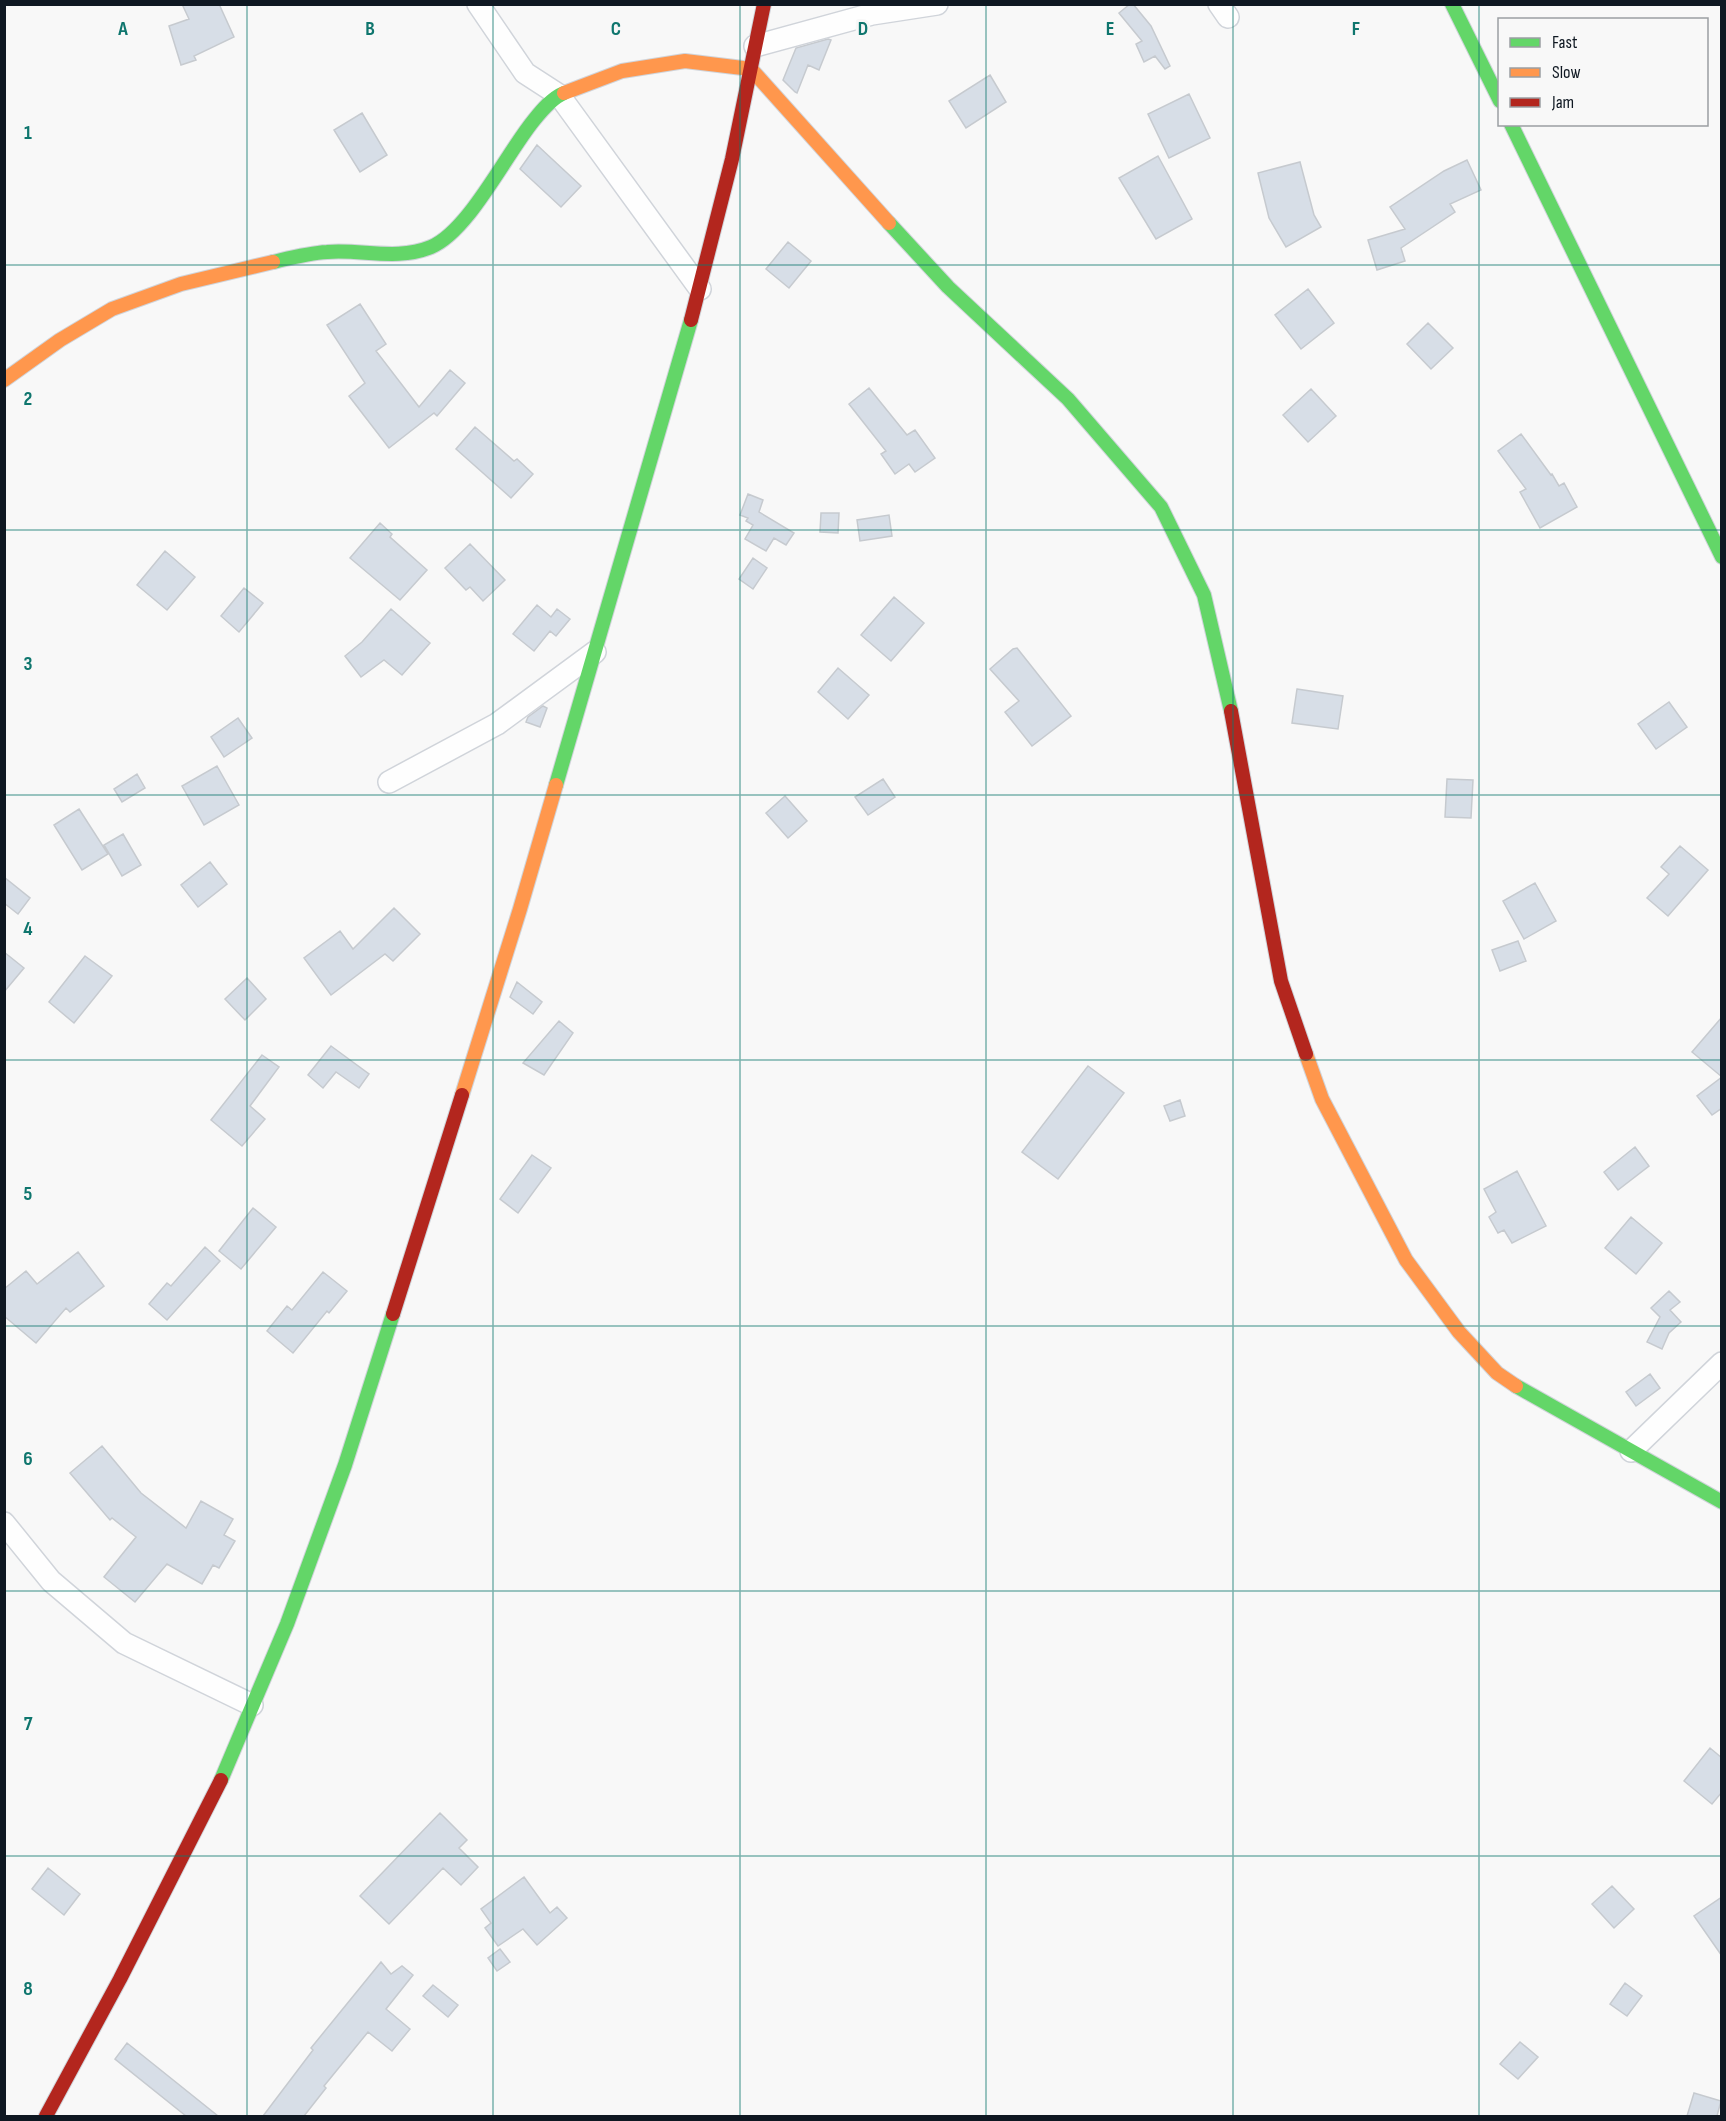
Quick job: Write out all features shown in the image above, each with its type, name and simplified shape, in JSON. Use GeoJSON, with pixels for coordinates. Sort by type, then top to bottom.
{"type":"FeatureCollection","features":[{"type":"Feature","properties":{"kind":"street"},"geometry":{"type":"LineString","coordinates":[[478,4],[525,73],[559,95],[700,289]]}},
{"type":"Feature","properties":{"kind":"street"},"geometry":{"type":"LineString","coordinates":[[46,2116],[120,1979],[213,1798],[287,1624],[345,1465],[520,909],[700,289],[732,159],[764,4]]}},
{"type":"Feature","properties":{"kind":"street"},"geometry":{"type":"LineString","coordinates":[[755,46],[872,14],[937,4]]}},
{"type":"Feature","properties":{"kind":"street"},"geometry":{"type":"LineString","coordinates":[[1452,4],[1498,97]]}},
{"type":"Feature","properties":{"kind":"street"},"geometry":{"type":"LineString","coordinates":[[4,380],[60,340],[112,309],[182,284],[253,265],[327,252],[402,255],[432,247],[454,232],[479,200],[524,132],[543,109],[559,95],[622,71],[686,61],[751,69],[948,287],[1068,399],[1161,507],[1204,595],[1225,680],[1281,981],[1322,1099],[1406,1260],[1459,1332],[1497,1373],[1527,1394],[1722,1502]]}},
{"type":"Feature","properties":{"kind":"street"},"geometry":{"type":"LineString","coordinates":[[1512,126],[1722,557]]}},
{"type":"Feature","properties":{"kind":"street"},"geometry":{"type":"LineString","coordinates":[[388,782],[497,724],[595,652]]}},
{"type":"Feature","properties":{"kind":"street"},"geometry":{"type":"LineString","coordinates":[[1631,1451],[1722,1363]]}},
{"type":"Feature","properties":{"kind":"street"},"geometry":{"type":"LineString","coordinates":[[4,1523],[51,1581],[124,1643],[252,1705]]}},
{"type":"Feature","properties":{"kind":"building"},"geometry":{"type":"Polygon","coordinates":[[[182,4],[219,4],[234,37],[194,56],[196,60],[181,65],[169,26],[189,19],[182,4]]]}},
{"type":"Feature","properties":{"kind":"building"},"geometry":{"type":"Polygon","coordinates":[[[1133,4],[1151,26],[1170,66],[1165,69],[1155,56],[1144,62],[1136,44],[1142,41],[1119,13],[1133,4]]]}},
{"type":"Feature","properties":{"kind":"building"},"geometry":{"type":"Polygon","coordinates":[[[831,40],[819,70],[808,65],[797,93],[795,92],[783,80],[796,48],[831,40]]]}},
{"type":"Feature","properties":{"kind":"building"},"geometry":{"type":"Polygon","coordinates":[[[990,75],[1006,102],[966,128],[949,101],[990,75]]]}},
{"type":"Feature","properties":{"kind":"building"},"geometry":{"type":"Polygon","coordinates":[[[1189,94],[1210,138],[1169,158],[1148,114],[1189,94]]]}},
{"type":"Feature","properties":{"kind":"building"},"geometry":{"type":"Polygon","coordinates":[[[362,113],[387,155],[360,172],[334,130],[362,113]]]}},
{"type":"Feature","properties":{"kind":"building"},"geometry":{"type":"Polygon","coordinates":[[[537,145],[581,186],[561,207],[520,169],[537,145]]]}},
{"type":"Feature","properties":{"kind":"building"},"geometry":{"type":"Polygon","coordinates":[[[1158,156],[1192,219],[1156,239],[1119,178],[1158,156]]]}},
{"type":"Feature","properties":{"kind":"building"},"geometry":{"type":"Polygon","coordinates":[[[1467,160],[1481,190],[1450,204],[1455,212],[1401,248],[1405,261],[1377,270],[1368,240],[1405,229],[1390,207],[1444,171],[1467,160]]]}},
{"type":"Feature","properties":{"kind":"building"},"geometry":{"type":"Polygon","coordinates":[[[1300,162],[1314,215],[1321,227],[1286,247],[1269,218],[1258,173],[1300,162]]]}},
{"type":"Feature","properties":{"kind":"building"},"geometry":{"type":"Polygon","coordinates":[[[788,242],[811,261],[789,288],[766,269],[788,242]]]}},
{"type":"Feature","properties":{"kind":"building"},"geometry":{"type":"Polygon","coordinates":[[[1308,289],[1334,323],[1301,349],[1275,315],[1308,289]]]}},
{"type":"Feature","properties":{"kind":"building"},"geometry":{"type":"Polygon","coordinates":[[[360,304],[386,344],[376,351],[419,407],[450,370],[465,383],[437,416],[434,413],[389,448],[349,396],[365,383],[327,325],[360,304]]]}},
{"type":"Feature","properties":{"kind":"building"},"geometry":{"type":"Polygon","coordinates":[[[1428,323],[1453,348],[1431,369],[1407,344],[1428,323]]]}},
{"type":"Feature","properties":{"kind":"building"},"geometry":{"type":"Polygon","coordinates":[[[869,388],[907,435],[915,430],[935,458],[915,472],[909,464],[895,474],[881,454],[886,451],[849,404],[869,388]]]}},
{"type":"Feature","properties":{"kind":"building"},"geometry":{"type":"Polygon","coordinates":[[[1311,389],[1336,416],[1308,442],[1283,415],[1311,389]]]}},
{"type":"Feature","properties":{"kind":"building"},"geometry":{"type":"Polygon","coordinates":[[[475,427],[514,461],[517,459],[533,474],[511,498],[456,449],[475,427]]]}},
{"type":"Feature","properties":{"kind":"building"},"geometry":{"type":"Polygon","coordinates":[[[1521,434],[1559,486],[1564,483],[1577,507],[1540,528],[1520,492],[1526,489],[1498,451],[1521,434]]]}},
{"type":"Feature","properties":{"kind":"building"},"geometry":{"type":"Polygon","coordinates":[[[748,494],[763,500],[759,512],[794,533],[786,545],[774,538],[766,551],[745,539],[753,525],[746,521],[748,518],[740,515],[748,494]]]}},
{"type":"Feature","properties":{"kind":"building"},"geometry":{"type":"Polygon","coordinates":[[[821,513],[839,513],[838,533],[820,532],[821,513]]]}},
{"type":"Feature","properties":{"kind":"building"},"geometry":{"type":"Polygon","coordinates":[[[889,515],[892,536],[860,541],[857,520],[889,515]]]}},
{"type":"Feature","properties":{"kind":"building"},"geometry":{"type":"Polygon","coordinates":[[[380,523],[392,534],[390,537],[427,570],[400,600],[350,558],[380,523]]]}},
{"type":"Feature","properties":{"kind":"building"},"geometry":{"type":"Polygon","coordinates":[[[470,544],[505,580],[483,601],[470,587],[466,590],[445,568],[470,544]]]}},
{"type":"Feature","properties":{"kind":"building"},"geometry":{"type":"Polygon","coordinates":[[[165,551],[195,577],[167,610],[137,585],[165,551]]]}},
{"type":"Feature","properties":{"kind":"building"},"geometry":{"type":"Polygon","coordinates":[[[753,558],[767,568],[753,589],[739,579],[753,558]]]}},
{"type":"Feature","properties":{"kind":"building"},"geometry":{"type":"Polygon","coordinates":[[[244,588],[263,603],[239,632],[221,616],[244,588]]]}},
{"type":"Feature","properties":{"kind":"building"},"geometry":{"type":"Polygon","coordinates":[[[894,597],[924,623],[891,661],[861,635],[894,597]]]}},
{"type":"Feature","properties":{"kind":"building"},"geometry":{"type":"Polygon","coordinates":[[[537,605],[551,617],[557,609],[570,619],[556,636],[550,631],[534,651],[513,634],[537,605]]]}},
{"type":"Feature","properties":{"kind":"building"},"geometry":{"type":"Polygon","coordinates":[[[391,609],[430,643],[402,675],[384,660],[361,677],[345,656],[362,642],[391,609]]]}},
{"type":"Feature","properties":{"kind":"building"},"geometry":{"type":"Polygon","coordinates":[[[1017,648],[1071,716],[1032,746],[1005,712],[1019,701],[990,669],[1017,648]]]}},
{"type":"Feature","properties":{"kind":"building"},"geometry":{"type":"Polygon","coordinates":[[[838,668],[869,695],[848,719],[818,692],[838,668]]]}},
{"type":"Feature","properties":{"kind":"building"},"geometry":{"type":"Polygon","coordinates":[[[1297,689],[1343,696],[1338,729],[1292,723],[1297,689]]]}},
{"type":"Feature","properties":{"kind":"building"},"geometry":{"type":"Polygon","coordinates":[[[1669,702],[1687,727],[1656,749],[1638,724],[1669,702]]]}},
{"type":"Feature","properties":{"kind":"building"},"geometry":{"type":"Polygon","coordinates":[[[543,706],[547,708],[540,727],[526,722],[528,717],[543,706]]]}},
{"type":"Feature","properties":{"kind":"building"},"geometry":{"type":"Polygon","coordinates":[[[238,718],[252,738],[224,757],[211,737],[238,718]]]}},
{"type":"Feature","properties":{"kind":"building"},"geometry":{"type":"Polygon","coordinates":[[[217,766],[239,805],[204,825],[182,786],[217,766]]]}},
{"type":"Feature","properties":{"kind":"building"},"geometry":{"type":"Polygon","coordinates":[[[137,774],[145,788],[122,802],[114,789],[137,774]]]}},
{"type":"Feature","properties":{"kind":"building"},"geometry":{"type":"Polygon","coordinates":[[[883,779],[895,797],[868,815],[855,797],[883,779]]]}},
{"type":"Feature","properties":{"kind":"building"},"geometry":{"type":"Polygon","coordinates":[[[1447,779],[1473,780],[1471,818],[1445,817],[1447,779]]]}},
{"type":"Feature","properties":{"kind":"building"},"geometry":{"type":"Polygon","coordinates":[[[785,796],[807,821],[788,838],[766,813],[785,796]]]}},
{"type":"Feature","properties":{"kind":"building"},"geometry":{"type":"Polygon","coordinates":[[[79,809],[108,854],[82,870],[54,825],[79,809]]]}},
{"type":"Feature","properties":{"kind":"building"},"geometry":{"type":"Polygon","coordinates":[[[123,834],[141,865],[122,876],[104,845],[123,834]]]}},
{"type":"Feature","properties":{"kind":"building"},"geometry":{"type":"Polygon","coordinates":[[[1680,846],[1708,870],[1668,916],[1647,898],[1669,874],[1661,867],[1680,846]]]}},
{"type":"Feature","properties":{"kind":"building"},"geometry":{"type":"Polygon","coordinates":[[[210,862],[227,884],[198,907],[181,885],[210,862]]]}},
{"type":"Feature","properties":{"kind":"building"},"geometry":{"type":"Polygon","coordinates":[[[4,877],[30,898],[18,914],[4,903],[4,877]]]}},
{"type":"Feature","properties":{"kind":"building"},"geometry":{"type":"Polygon","coordinates":[[[1535,883],[1556,921],[1524,939],[1503,901],[1535,883]]]}},
{"type":"Feature","properties":{"kind":"building"},"geometry":{"type":"Polygon","coordinates":[[[394,908],[420,934],[393,961],[385,954],[331,995],[304,958],[340,931],[353,949],[394,908]]]}},
{"type":"Feature","properties":{"kind":"building"},"geometry":{"type":"Polygon","coordinates":[[[1518,941],[1526,961],[1500,971],[1492,950],[1518,941]]]}},
{"type":"Feature","properties":{"kind":"building"},"geometry":{"type":"Polygon","coordinates":[[[4,952],[24,968],[4,992],[4,952]]]}},
{"type":"Feature","properties":{"kind":"building"},"geometry":{"type":"Polygon","coordinates":[[[85,956],[112,976],[74,1023],[49,1002],[85,956]]]}},
{"type":"Feature","properties":{"kind":"building"},"geometry":{"type":"Polygon","coordinates":[[[247,978],[266,999],[245,1020],[225,999],[247,978]]]}},
{"type":"Feature","properties":{"kind":"building"},"geometry":{"type":"Polygon","coordinates":[[[517,982],[542,1002],[533,1014],[510,997],[517,982]]]}},
{"type":"Feature","properties":{"kind":"building"},"geometry":{"type":"Polygon","coordinates":[[[1722,1017],[1722,1077],[1692,1052],[1722,1017]]]}},
{"type":"Feature","properties":{"kind":"building"},"geometry":{"type":"Polygon","coordinates":[[[559,1021],[573,1033],[544,1075],[523,1063],[559,1021]]]}},
{"type":"Feature","properties":{"kind":"building"},"geometry":{"type":"Polygon","coordinates":[[[331,1046],[369,1074],[359,1088],[336,1072],[323,1088],[308,1075],[331,1046]]]}},
{"type":"Feature","properties":{"kind":"building"},"geometry":{"type":"Polygon","coordinates":[[[262,1055],[279,1067],[250,1106],[265,1119],[242,1146],[211,1120],[262,1055]]]}},
{"type":"Feature","properties":{"kind":"building"},"geometry":{"type":"Polygon","coordinates":[[[1088,1066],[1124,1093],[1058,1179],[1022,1152],[1088,1066]]]}},
{"type":"Feature","properties":{"kind":"building"},"geometry":{"type":"Polygon","coordinates":[[[1722,1077],[1722,1108],[1712,1115],[1697,1096],[1722,1077]]]}},
{"type":"Feature","properties":{"kind":"building"},"geometry":{"type":"Polygon","coordinates":[[[1180,1100],[1185,1116],[1170,1121],[1164,1106],[1180,1100]]]}},
{"type":"Feature","properties":{"kind":"building"},"geometry":{"type":"Polygon","coordinates":[[[1635,1147],[1649,1166],[1618,1190],[1604,1172],[1635,1147]]]}},
{"type":"Feature","properties":{"kind":"building"},"geometry":{"type":"Polygon","coordinates":[[[532,1155],[551,1168],[518,1213],[500,1199],[532,1155]]]}},
{"type":"Feature","properties":{"kind":"building"},"geometry":{"type":"Polygon","coordinates":[[[1517,1171],[1546,1226],[1512,1243],[1504,1230],[1498,1233],[1489,1217],[1496,1212],[1484,1189],[1517,1171]]]}},
{"type":"Feature","properties":{"kind":"building"},"geometry":{"type":"Polygon","coordinates":[[[253,1208],[276,1227],[241,1269],[219,1251],[253,1208]]]}},
{"type":"Feature","properties":{"kind":"building"},"geometry":{"type":"Polygon","coordinates":[[[1631,1217],[1662,1243],[1636,1274],[1605,1248],[1631,1217]]]}},
{"type":"Feature","properties":{"kind":"building"},"geometry":{"type":"Polygon","coordinates":[[[205,1247],[220,1261],[167,1320],[149,1304],[167,1283],[171,1286],[205,1247]]]}},
{"type":"Feature","properties":{"kind":"building"},"geometry":{"type":"Polygon","coordinates":[[[78,1252],[104,1286],[70,1312],[66,1308],[36,1343],[4,1316],[4,1289],[26,1271],[37,1284],[78,1252]]]}},
{"type":"Feature","properties":{"kind":"building"},"geometry":{"type":"Polygon","coordinates":[[[323,1272],[347,1291],[329,1313],[327,1311],[293,1353],[267,1331],[287,1306],[292,1310],[323,1272]]]}},
{"type":"Feature","properties":{"kind":"building"},"geometry":{"type":"Polygon","coordinates":[[[1669,1291],[1680,1302],[1670,1310],[1681,1322],[1669,1333],[1662,1349],[1647,1342],[1660,1317],[1651,1308],[1669,1291]]]}},
{"type":"Feature","properties":{"kind":"building"},"geometry":{"type":"Polygon","coordinates":[[[1650,1374],[1660,1388],[1636,1406],[1626,1392],[1650,1374]]]}},
{"type":"Feature","properties":{"kind":"building"},"geometry":{"type":"Polygon","coordinates":[[[102,1446],[141,1493],[186,1528],[201,1501],[233,1519],[224,1535],[235,1541],[219,1568],[213,1565],[202,1584],[167,1564],[135,1602],[104,1577],[136,1537],[112,1518],[110,1520],[70,1473],[102,1446]]]}},
{"type":"Feature","properties":{"kind":"building"},"geometry":{"type":"Polygon","coordinates":[[[1710,1748],[1722,1758],[1722,1792],[1712,1804],[1684,1781],[1710,1748]]]}},
{"type":"Feature","properties":{"kind":"building"},"geometry":{"type":"Polygon","coordinates":[[[440,1813],[467,1840],[459,1848],[478,1867],[461,1885],[443,1868],[389,1924],[360,1896],[440,1813]]]}},
{"type":"Feature","properties":{"kind":"building"},"geometry":{"type":"Polygon","coordinates":[[[48,1868],[80,1894],[64,1915],[32,1889],[48,1868]]]}},
{"type":"Feature","properties":{"kind":"building"},"geometry":{"type":"Polygon","coordinates":[[[524,1877],[550,1913],[557,1907],[567,1918],[537,1945],[523,1929],[498,1946],[485,1928],[491,1923],[481,1909],[524,1877]]]}},
{"type":"Feature","properties":{"kind":"building"},"geometry":{"type":"Polygon","coordinates":[[[1612,1886],[1634,1909],[1614,1928],[1592,1904],[1612,1886]]]}},
{"type":"Feature","properties":{"kind":"building"},"geometry":{"type":"Polygon","coordinates":[[[1722,1897],[1722,1956],[1694,1916],[1722,1897]]]}},
{"type":"Feature","properties":{"kind":"building"},"geometry":{"type":"Polygon","coordinates":[[[500,1949],[510,1962],[497,1971],[488,1958],[500,1949]]]}},
{"type":"Feature","properties":{"kind":"building"},"geometry":{"type":"Polygon","coordinates":[[[381,1962],[391,1974],[402,1966],[413,1975],[386,2009],[410,2029],[392,2051],[368,2032],[324,2086],[326,2088],[304,2116],[263,2116],[313,2050],[311,2048],[381,1962]]]}},
{"type":"Feature","properties":{"kind":"building"},"geometry":{"type":"Polygon","coordinates":[[[1625,1983],[1642,1996],[1627,2016],[1610,2004],[1625,1983]]]}},
{"type":"Feature","properties":{"kind":"building"},"geometry":{"type":"Polygon","coordinates":[[[433,1985],[458,2005],[448,2017],[423,1996],[433,1985]]]}},
{"type":"Feature","properties":{"kind":"building"},"geometry":{"type":"Polygon","coordinates":[[[1520,2042],[1538,2057],[1518,2079],[1500,2064],[1520,2042]]]}},
{"type":"Feature","properties":{"kind":"building"},"geometry":{"type":"Polygon","coordinates":[[[127,2043],[218,2116],[186,2116],[115,2059],[127,2043]]]}},
{"type":"Feature","properties":{"kind":"building"},"geometry":{"type":"Polygon","coordinates":[[[1694,2093],[1721,2101],[1717,2116],[1687,2116],[1694,2093]]]}},
{"type":"Feature","properties":{"kind":"traffic: fast"},"geometry":{"type":"LineString","coordinates":[[1452,4],[1498,97]]}},
{"type":"Feature","properties":{"kind":"traffic: fast"},"geometry":{"type":"LineString","coordinates":[[273,262],[340,251],[392,254],[431,247],[445,238],[473,209],[534,120],[551,101],[564,93]]}},
{"type":"Feature","properties":{"kind":"traffic: fast"},"geometry":{"type":"LineString","coordinates":[[1512,126],[1722,557]]}},
{"type":"Feature","properties":{"kind":"traffic: fast"},"geometry":{"type":"LineString","coordinates":[[889,223],[948,287],[1068,399],[1161,507],[1204,595],[1231,711]]}},
{"type":"Feature","properties":{"kind":"traffic: fast"},"geometry":{"type":"LineString","coordinates":[[556,785],[691,320]]}},
{"type":"Feature","properties":{"kind":"traffic: fast"},"geometry":{"type":"LineString","coordinates":[[221,1780],[287,1624],[345,1465],[393,1314]]}},
{"type":"Feature","properties":{"kind":"traffic: fast"},"geometry":{"type":"LineString","coordinates":[[1516,1386],[1722,1502]]}},
{"type":"Feature","properties":{"kind":"traffic: slow"},"geometry":{"type":"LineString","coordinates":[[564,93],[622,71],[685,61],[751,69],[889,223]]}},
{"type":"Feature","properties":{"kind":"traffic: slow"},"geometry":{"type":"LineString","coordinates":[[4,380],[60,340],[112,309],[181,284],[273,262]]}},
{"type":"Feature","properties":{"kind":"traffic: slow"},"geometry":{"type":"LineString","coordinates":[[462,1095],[556,785]]}},
{"type":"Feature","properties":{"kind":"traffic: slow"},"geometry":{"type":"LineString","coordinates":[[1306,1054],[1322,1099],[1406,1260],[1459,1332],[1497,1373],[1516,1386]]}},
{"type":"Feature","properties":{"kind":"traffic: jam"},"geometry":{"type":"LineString","coordinates":[[691,320],[732,159],[764,4]]}},
{"type":"Feature","properties":{"kind":"traffic: jam"},"geometry":{"type":"LineString","coordinates":[[1231,711],[1281,981],[1306,1054]]}},
{"type":"Feature","properties":{"kind":"traffic: jam"},"geometry":{"type":"LineString","coordinates":[[393,1314],[462,1095]]}},
{"type":"Feature","properties":{"kind":"traffic: jam"},"geometry":{"type":"LineString","coordinates":[[46,2116],[120,1979],[221,1780]]}}]}
